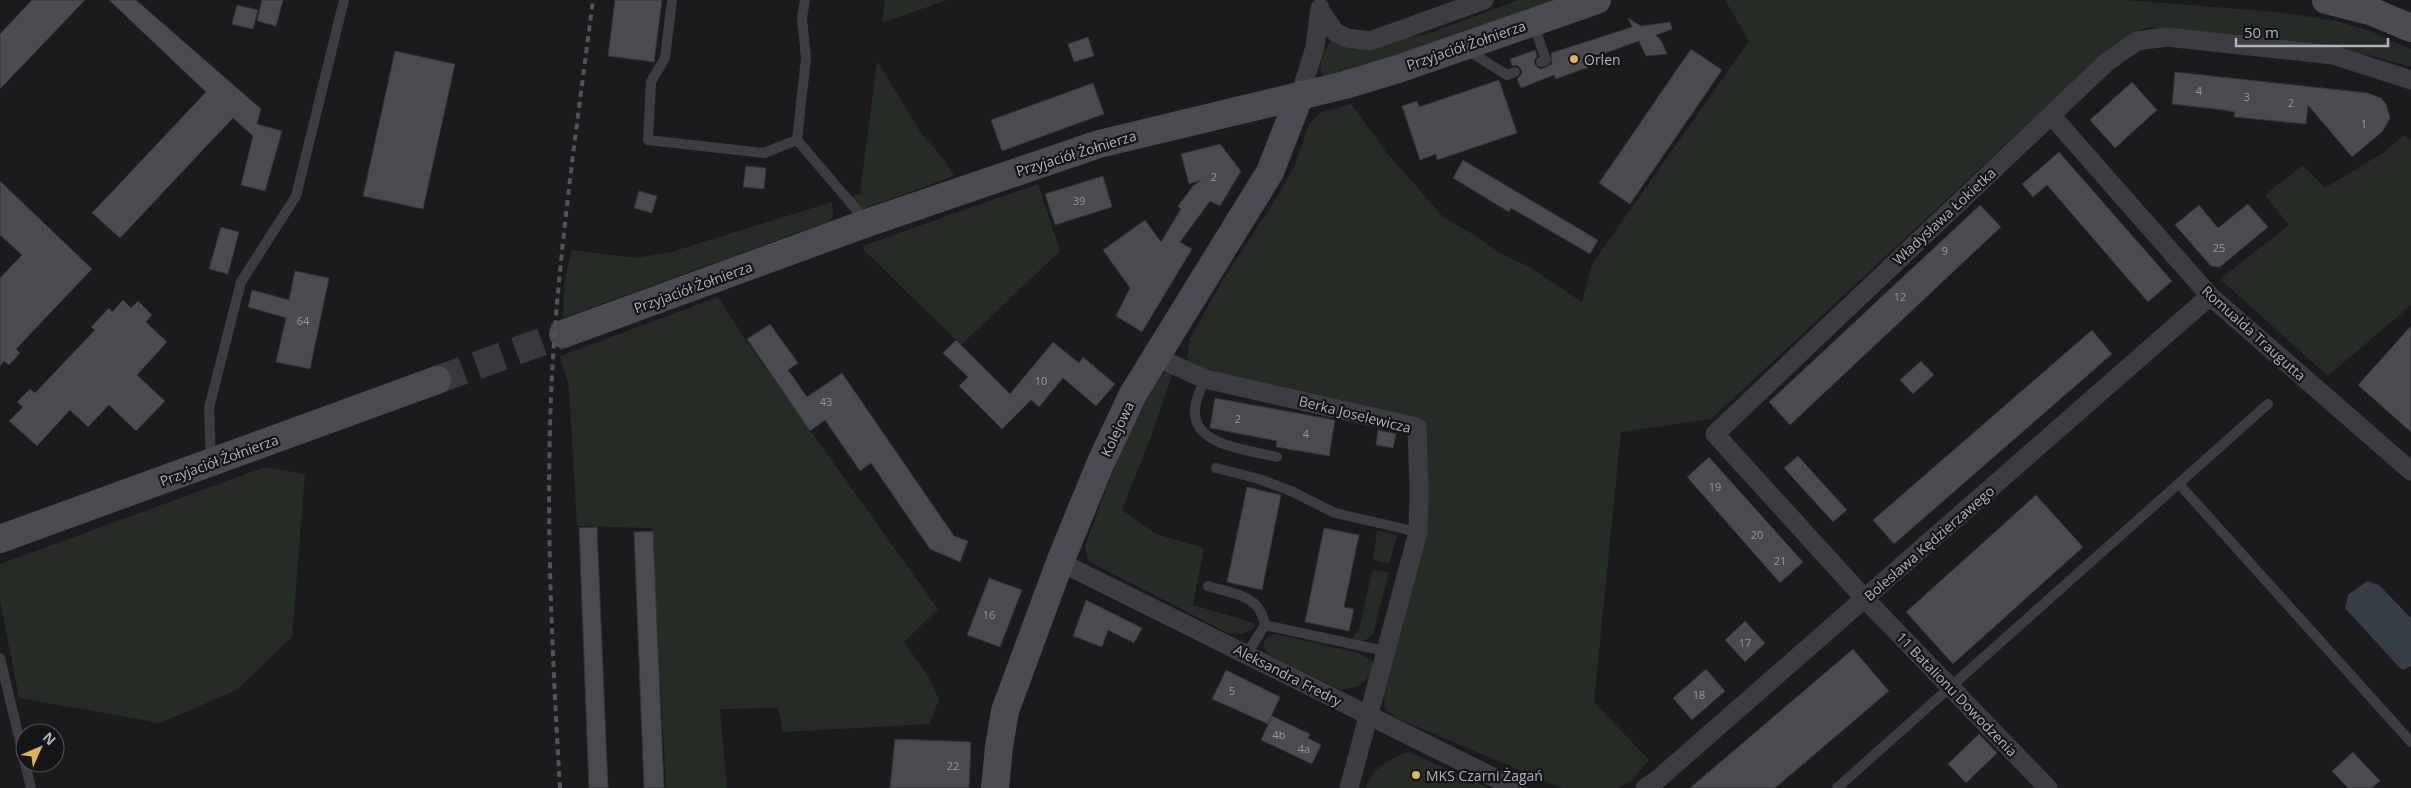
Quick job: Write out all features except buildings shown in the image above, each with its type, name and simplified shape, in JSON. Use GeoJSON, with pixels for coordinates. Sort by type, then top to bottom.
{"type":"FeatureCollection","features":[{"type":"Feature","properties":{"kind":"main road","name":"Przyjaciół Żołnierza"},"geometry":{"type":"LineString","coordinates":[[563,334],[867,223],[1100,144],[1300,96],[1398,69],[1597,0]]}},
{"type":"Feature","properties":{"kind":"main road"},"geometry":{"type":"LineString","coordinates":[[2330,0],[2373,12],[2411,28]]}},
{"type":"Feature","properties":{"kind":"main road","name":"Kolejowa"},"geometry":{"type":"LineString","coordinates":[[995,788],[1005,711],[1060,562],[1101,462],[1133,394],[1270,172],[1300,96]]}},
{"type":"Feature","properties":{"kind":"main road","name":"Przyjaciół Żołnierza"},"geometry":{"type":"LineString","coordinates":[[0,539],[437,380]]}},
{"type":"Feature","properties":{"kind":"street"},"geometry":{"type":"LineString","coordinates":[[1319,6],[1335,32],[1347,38],[1370,41],[1484,0]]}},
{"type":"Feature","properties":{"kind":"street"},"geometry":{"type":"LineString","coordinates":[[1300,96],[1315,47],[1319,6]]}},
{"type":"Feature","properties":{"kind":"street","name":"Władysława Łokietka"},"geometry":{"type":"LineString","coordinates":[[1865,600],[1715,434],[2117,53],[2138,41],[2150,37],[2166,37],[2334,55],[2411,80]]}},
{"type":"Feature","properties":{"kind":"street","name":"Romualda Traugutta"},"geometry":{"type":"LineString","coordinates":[[2051,115],[2210,296],[2411,471]]}},
{"type":"Feature","properties":{"kind":"street","name":"Bolesława Kędzierzawego"},"geometry":{"type":"LineString","coordinates":[[1645,788],[1657,780],[1865,600],[2210,296]]}},
{"type":"Feature","properties":{"kind":"street","name":"Berka Joselewicza"},"geometry":{"type":"LineString","coordinates":[[1156,357],[1205,379],[1416,427],[1420,491],[1418,532],[1349,788]]}},
{"type":"Feature","properties":{"kind":"street","name":"Aleksandra Fredry"},"geometry":{"type":"LineString","coordinates":[[1060,562],[1515,788]]}},
{"type":"Feature","properties":{"kind":"street","name":"11 Batalionu Dowodzenia"},"geometry":{"type":"LineString","coordinates":[[1865,600],[1951,688],[2040,785]]}},
{"type":"Feature","properties":{"kind":"lane"},"geometry":{"type":"LineString","coordinates":[[212,463],[209,408],[241,282],[296,196],[344,0]]}},
{"type":"Feature","properties":{"kind":"lane"},"geometry":{"type":"LineString","coordinates":[[672,0],[665,58],[651,82],[648,140],[764,154],[796,140]]}},
{"type":"Feature","properties":{"kind":"lane"},"geometry":{"type":"LineString","coordinates":[[804,0],[802,18],[806,58],[796,140],[867,223]]}},
{"type":"Feature","properties":{"kind":"lane"},"geometry":{"type":"LineString","coordinates":[[1532,22],[1546,60],[1542,62]]}},
{"type":"Feature","properties":{"kind":"lane"},"geometry":{"type":"LineString","coordinates":[[1462,46],[1506,75],[1515,72]]}},
{"type":"Feature","properties":{"kind":"lane"},"geometry":{"type":"LineString","coordinates":[[1205,379],[1194,410],[1198,424],[1204,434],[1216,442],[1277,457]]}},
{"type":"Feature","properties":{"kind":"lane"},"geometry":{"type":"LineString","coordinates":[[1837,788],[2268,404]]}},
{"type":"Feature","properties":{"kind":"lane"},"geometry":{"type":"LineString","coordinates":[[1216,468],[1259,479],[1291,491],[1335,513],[1418,532]]}},
{"type":"Feature","properties":{"kind":"lane"},"geometry":{"type":"LineString","coordinates":[[2179,484],[2411,742]]}},
{"type":"Feature","properties":{"kind":"lane"},"geometry":{"type":"LineString","coordinates":[[1208,586],[1250,599],[1256,603],[1264,615],[1265,625],[1246,655]]}},
{"type":"Feature","properties":{"kind":"lane"},"geometry":{"type":"LineString","coordinates":[[1265,625],[1385,651]]}},
{"type":"Feature","properties":{"kind":"lane"},"geometry":{"type":"LineString","coordinates":[[0,658],[15,723]]}},
{"type":"Feature","properties":{"kind":"lane"},"geometry":{"type":"LineString","coordinates":[[27,773],[31,788]]}},
{"type":"Feature","properties":{"kind":"shaded area"},"geometry":{"type":"Polygon","coordinates":[[[885,0],[947,0],[882,23],[885,0]]]}},
{"type":"Feature","properties":{"kind":"shaded area"},"geometry":{"type":"Polygon","coordinates":[[[1518,0],[1563,0],[1327,78],[1320,73],[1322,57],[1332,38],[1350,49],[1372,48],[1403,37],[1425,35],[1518,0]]]}},
{"type":"Feature","properties":{"kind":"shaded area"},"geometry":{"type":"Polygon","coordinates":[[[1725,0],[2126,0],[2277,12],[2336,21],[2368,30],[2411,49],[2411,67],[2369,55],[2267,40],[2148,27],[2129,35],[2007,143],[1711,419],[1621,432],[1594,702],[1649,760],[1632,780],[1619,788],[1562,788],[1396,718],[1385,708],[1384,696],[1422,546],[1424,428],[1205,371],[1191,364],[1187,358],[1190,338],[1224,278],[1277,197],[1295,165],[1309,124],[1321,112],[1351,104],[1387,153],[1443,217],[1500,253],[1529,267],[1582,302],[1592,264],[1749,41],[1725,0]]]}},
{"type":"Feature","properties":{"kind":"shaded area"},"geometry":{"type":"Polygon","coordinates":[[[877,61],[921,133],[945,161],[954,176],[852,213],[846,207],[843,199],[860,194],[877,61]]]}},
{"type":"Feature","properties":{"kind":"shaded area"},"geometry":{"type":"Polygon","coordinates":[[[2404,135],[2411,139],[2411,305],[2328,376],[2220,279],[2289,225],[2265,195],[2303,165],[2325,188],[2384,152],[2404,135]]]}},
{"type":"Feature","properties":{"kind":"shaded area"},"geometry":{"type":"Polygon","coordinates":[[[1038,184],[1060,251],[961,345],[864,250],[865,245],[1038,184]]]}},
{"type":"Feature","properties":{"kind":"shaded area"},"geometry":{"type":"Polygon","coordinates":[[[832,202],[833,216],[830,221],[563,318],[564,284],[572,250],[636,258],[671,252],[832,202]]]}},
{"type":"Feature","properties":{"kind":"shaded area"},"geometry":{"type":"Polygon","coordinates":[[[718,297],[745,339],[938,609],[904,642],[927,674],[939,699],[930,724],[783,732],[778,708],[720,709],[727,788],[666,788],[652,528],[577,526],[569,387],[560,356],[718,297]]]}},
{"type":"Feature","properties":{"kind":"shaded area"},"geometry":{"type":"Polygon","coordinates":[[[1174,370],[1150,439],[1122,510],[1156,534],[1204,548],[1193,605],[1254,623],[1255,626],[1252,629],[1239,634],[1228,633],[1088,561],[1085,546],[1131,427],[1153,385],[1163,374],[1174,370]]]}},
{"type":"Feature","properties":{"kind":"shaded area"},"geometry":{"type":"Polygon","coordinates":[[[265,467],[305,474],[292,637],[237,690],[160,723],[19,698],[0,600],[0,564],[265,467]]]}},
{"type":"Feature","properties":{"kind":"shaded area"},"geometry":{"type":"Polygon","coordinates":[[[1377,530],[1397,536],[1389,564],[1373,560],[1377,530]]]}},
{"type":"Feature","properties":{"kind":"shaded area"},"geometry":{"type":"Polygon","coordinates":[[[1379,570],[1389,573],[1373,634],[1363,640],[1355,640],[1352,638],[1359,629],[1372,571],[1379,570]]]}},
{"type":"Feature","properties":{"kind":"shaded area"},"geometry":{"type":"Polygon","coordinates":[[[2367,581],[2379,585],[2411,618],[2411,666],[2403,670],[2345,608],[2348,595],[2367,581]]]}},
{"type":"Feature","properties":{"kind":"shaded area"},"geometry":{"type":"Polygon","coordinates":[[[1276,634],[1358,653],[1373,662],[1371,673],[1358,686],[1341,690],[1268,653],[1264,647],[1264,641],[1269,636],[1276,634]]]}},
{"type":"Feature","properties":{"kind":"shaded area","name":"MKS Czarni Żagań"},"geometry":{"type":"Polygon","coordinates":[[[1409,752],[1489,788],[1366,788],[1368,781],[1377,770],[1389,760],[1409,752]]]}},
{"type":"Feature","properties":{"kind":"tunnel"},"geometry":{"type":"LineString","coordinates":[[437,380],[563,334]]}},
{"type":"Feature","properties":{"kind":"railway"},"geometry":{"type":"LineString","coordinates":[[560,788],[549,530],[552,375],[564,234],[593,0]]}},
{"type":"Feature","properties":{"kind":"place","name":"Orlen"},"geometry":{"type":"Point","coordinates":[1574,59]}},
{"type":"Feature","properties":{"kind":"place","name":"MKS Czarni Żagań"},"geometry":{"type":"Point","coordinates":[1416,775]}}]}
